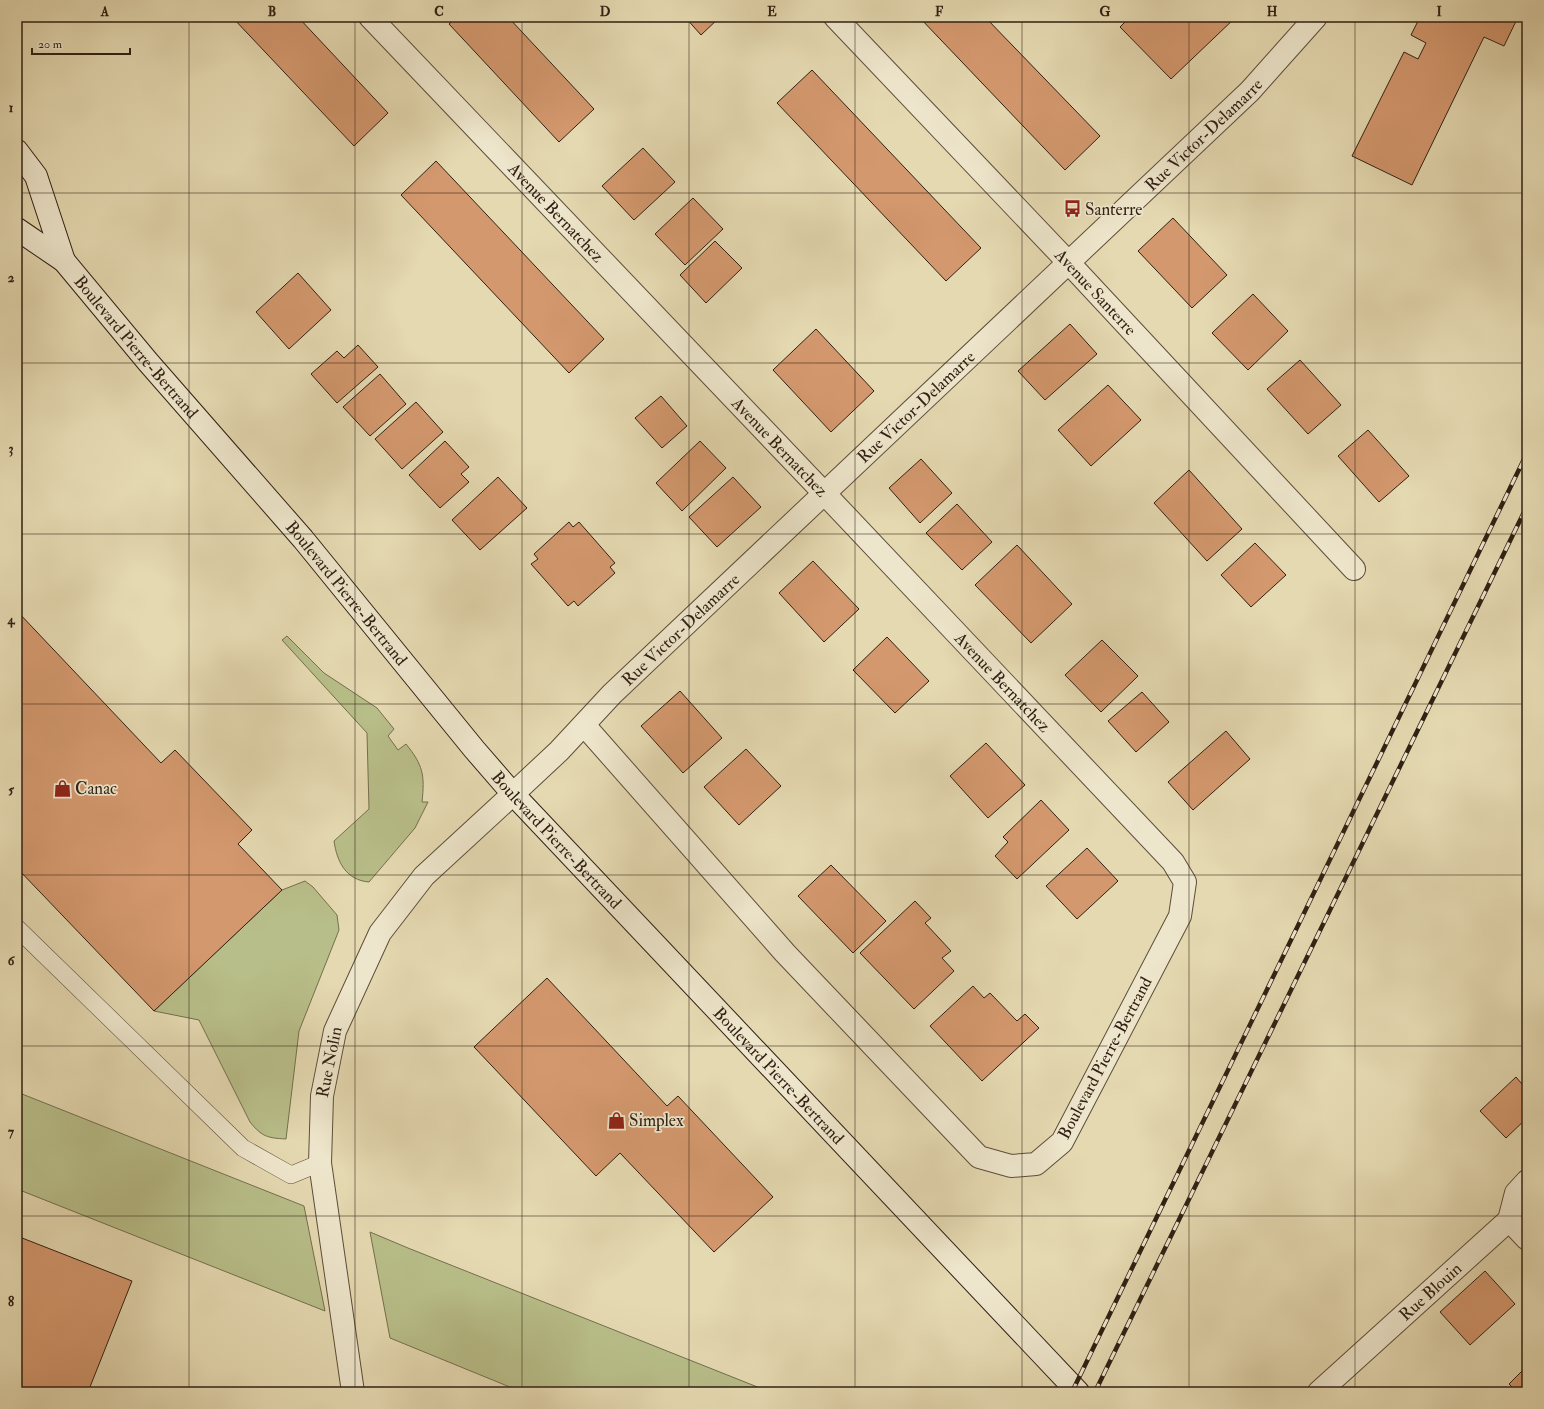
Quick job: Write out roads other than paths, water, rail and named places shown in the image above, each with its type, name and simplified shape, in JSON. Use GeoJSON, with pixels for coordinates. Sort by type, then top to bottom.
{"type":"FeatureCollection","features":[{"type":"Feature","properties":{"kind":"street","name":"Avenue Bernatchez"},"geometry":{"type":"LineString","coordinates":[[370,17],[824,493],[1173,862],[1185,882]]}},
{"type":"Feature","properties":{"kind":"street","name":"Avenue Santerre"},"geometry":{"type":"LineString","coordinates":[[835,17],[1068,262],[1354,569]]}},
{"type":"Feature","properties":{"kind":"street","name":"Rue Victor-Delamarre"},"geometry":{"type":"LineString","coordinates":[[513,794],[559,751],[612,694],[1250,91],[1316,17]]}},
{"type":"Feature","properties":{"kind":"street","name":"Boulevard Pierre-Bertrand"},"geometry":{"type":"LineString","coordinates":[[17,151],[36,176],[64,262]]}},
{"type":"Feature","properties":{"kind":"street","name":"Boulevard Pierre-Bertrand"},"geometry":{"type":"LineString","coordinates":[[17,229],[64,262],[148,362],[303,539],[474,749],[513,794],[1078,1392]]}},
{"type":"Feature","properties":{"kind":"street","name":"Boulevard Pierre-Bertrand"},"geometry":{"type":"LineString","coordinates":[[584,725],[785,953],[979,1157],[1011,1166],[1036,1164],[1062,1142],[1180,916],[1185,882]]}},
{"type":"Feature","properties":{"kind":"street","name":"Rue Nolin"},"geometry":{"type":"LineString","coordinates":[[353,1392],[320,1163],[322,1096],[335,1031],[380,933],[424,876],[513,794]]}},
{"type":"Feature","properties":{"kind":"street"},"geometry":{"type":"LineString","coordinates":[[1527,1181],[1516,1192],[1509,1220],[1527,1239]]}},
{"type":"Feature","properties":{"kind":"street","name":"Rue Blouin"},"geometry":{"type":"LineString","coordinates":[[1319,1392],[1509,1220]]}},
{"type":"Feature","properties":{"kind":"lane"},"geometry":{"type":"LineString","coordinates":[[17,928],[243,1148],[292,1175],[320,1163]]}},
{"type":"Feature","properties":{"kind":"railway"},"geometry":{"type":"LineString","coordinates":[[1072,1392],[1527,453]]}},
{"type":"Feature","properties":{"kind":"railway"},"geometry":{"type":"LineString","coordinates":[[1095,1392],[1527,506]]}},
{"type":"Feature","properties":{"kind":"place","name":"Santerre"},"geometry":{"type":"Point","coordinates":[1072,209]}},
{"type":"Feature","properties":{"kind":"place","name":"Canac"},"geometry":{"type":"Point","coordinates":[62,788]}},
{"type":"Feature","properties":{"kind":"place","name":"Simplex"},"geometry":{"type":"Point","coordinates":[616,1120]}}]}
